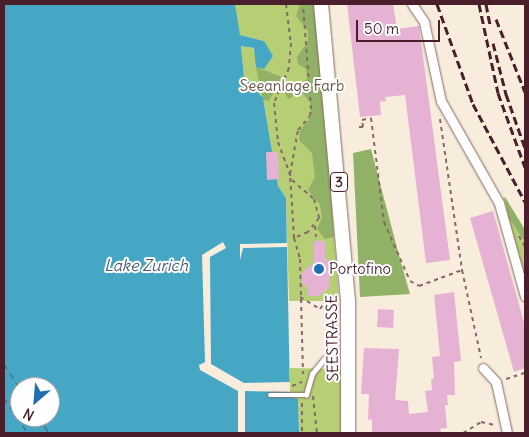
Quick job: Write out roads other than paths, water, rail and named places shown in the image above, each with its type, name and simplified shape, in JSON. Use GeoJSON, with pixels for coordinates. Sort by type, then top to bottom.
{"type":"FeatureCollection","features":[{"type":"Feature","properties":{"kind":"main road","name":"SEESTRASSE"},"geometry":{"type":"LineString","coordinates":[[322,4],[348,300],[348,433]]}},
{"type":"Feature","properties":{"kind":"street"},"geometry":{"type":"LineString","coordinates":[[412,4],[424,22],[441,101],[499,203],[525,296]]}},
{"type":"Feature","properties":{"kind":"street"},"geometry":{"type":"LineString","coordinates":[[483,368],[496,382],[504,431]]}},
{"type":"Feature","properties":{"kind":"lane"},"geometry":{"type":"LineString","coordinates":[[270,395],[306,395],[310,388],[312,374],[324,359]]}},
{"type":"Feature","properties":{"kind":"water","name":"Lake Zurich"},"geometry":{"type":"Polygon","coordinates":[[[4,4],[235,4],[240,35],[264,41],[273,56],[264,69],[256,67],[254,48],[241,46],[244,77],[263,98],[278,186],[286,198],[290,397],[298,399],[299,433],[4,433],[4,4]]]}},
{"type":"Feature","properties":{"kind":"railway"},"geometry":{"type":"LineString","coordinates":[[437,4],[473,104],[525,202]]}},
{"type":"Feature","properties":{"kind":"railway"},"geometry":{"type":"LineString","coordinates":[[479,4],[498,93],[525,167]]}},
{"type":"Feature","properties":{"kind":"railway"},"geometry":{"type":"LineString","coordinates":[[486,4],[490,25]]}},
{"type":"Feature","properties":{"kind":"railway"},"geometry":{"type":"LineString","coordinates":[[496,19],[525,92]]}},
{"type":"Feature","properties":{"kind":"railway"},"geometry":{"type":"LineString","coordinates":[[493,43],[506,94],[525,148]]}},
{"type":"Feature","properties":{"kind":"place","name":"Portofino"},"geometry":{"type":"Point","coordinates":[319,269]}},
{"type":"Feature","properties":{"kind":"park label","name":"Seeanlage Farb"},"geometry":{"type":"Point","coordinates":[292,86]}}]}
